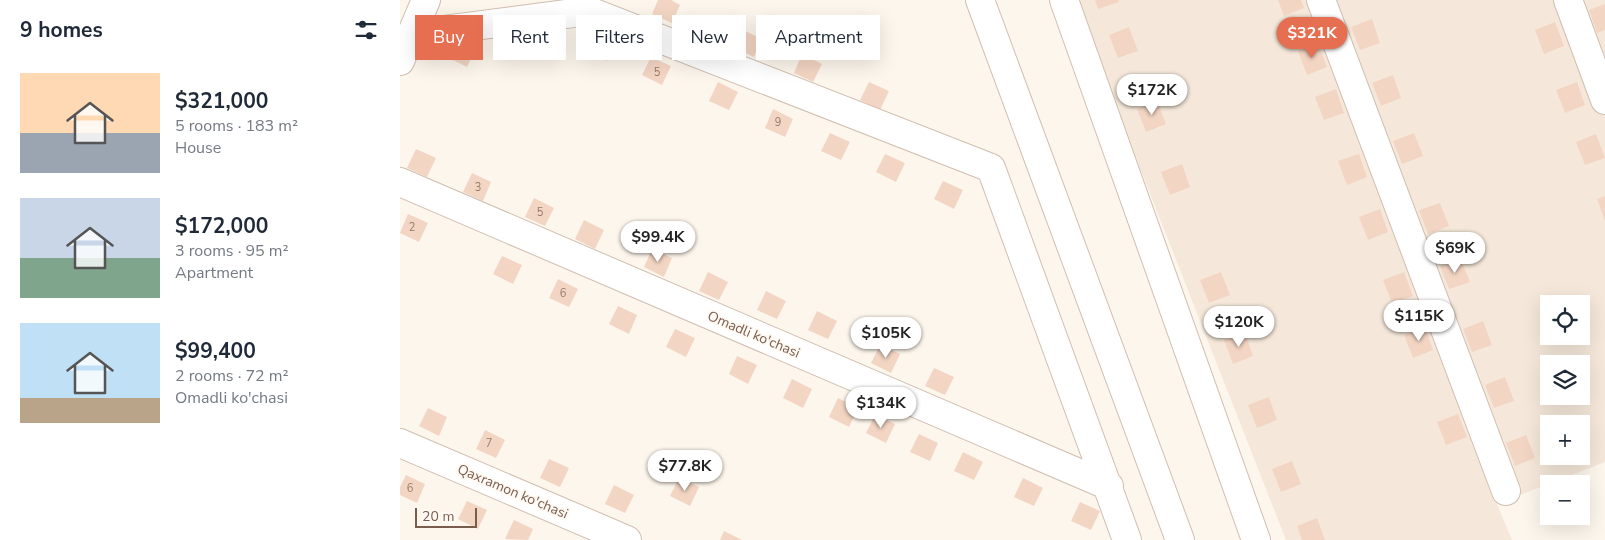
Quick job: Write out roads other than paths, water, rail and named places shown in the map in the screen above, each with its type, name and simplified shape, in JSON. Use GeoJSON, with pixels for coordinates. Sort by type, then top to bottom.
{"type":"FeatureCollection","features":[{"type":"Feature","properties":{"kind":"street"},"geometry":{"type":"LineString","coordinates":[[400,61],[426,0]]}},
{"type":"Feature","properties":{"kind":"street"},"geometry":{"type":"LineString","coordinates":[[980,0],[1180,540]]}},
{"type":"Feature","properties":{"kind":"street"},"geometry":{"type":"LineString","coordinates":[[1064,0],[1256,540]]}},
{"type":"Feature","properties":{"kind":"street"},"geometry":{"type":"LineString","coordinates":[[1321,0],[1506,491]]}},
{"type":"Feature","properties":{"kind":"street"},"geometry":{"type":"LineString","coordinates":[[1568,0],[1605,100]]}},
{"type":"Feature","properties":{"kind":"street"},"geometry":{"type":"LineString","coordinates":[[412,34],[589,11],[991,168],[1128,540]]}},
{"type":"Feature","properties":{"kind":"street","name":"Omadli ko'chasi"},"geometry":{"type":"LineString","coordinates":[[400,182],[1109,486]]}},
{"type":"Feature","properties":{"kind":"street","name":"Qaxramon ko'chasi"},"geometry":{"type":"LineString","coordinates":[[400,443],[627,540]]}}]}
